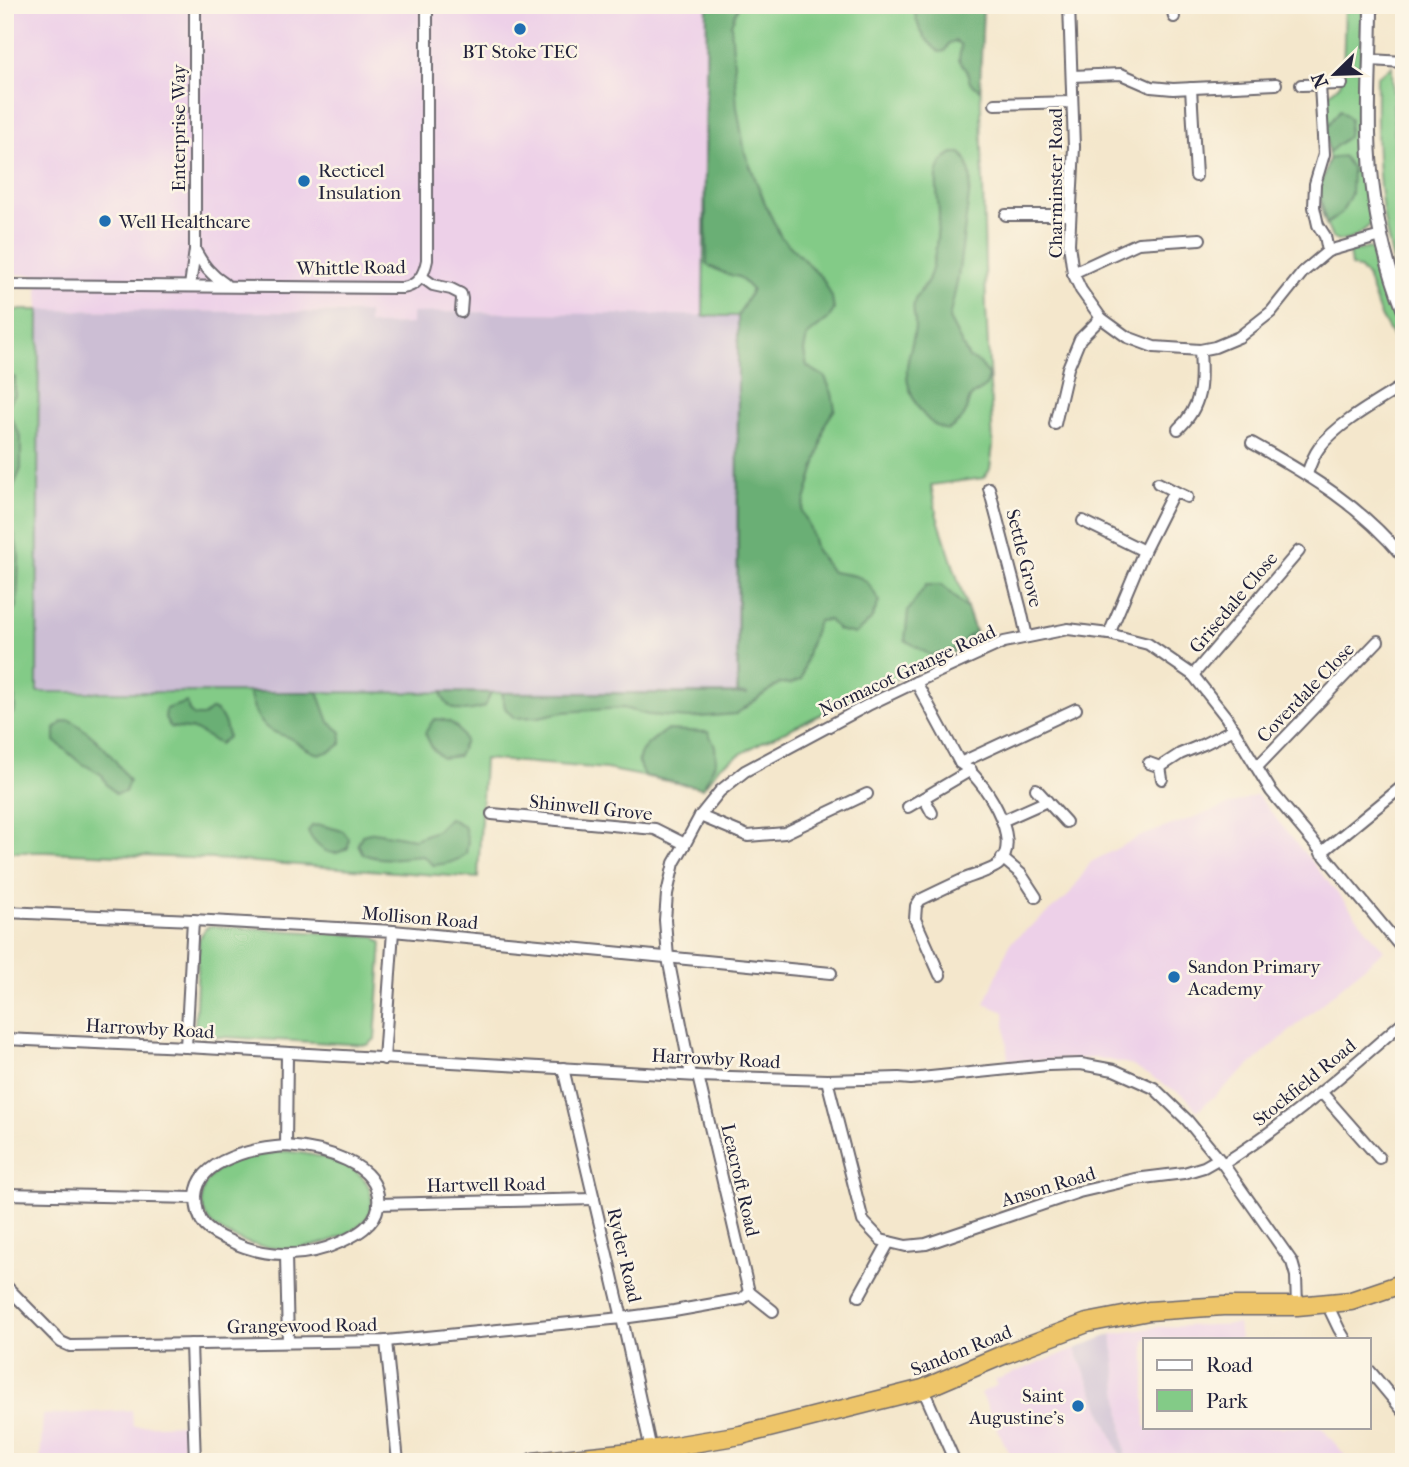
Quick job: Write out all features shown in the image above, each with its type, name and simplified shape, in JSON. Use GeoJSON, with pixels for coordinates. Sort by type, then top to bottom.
{"type":"FeatureCollection","features":[{"type":"Feature","properties":{"kind":"highway","name":"Sandon Road"},"geometry":{"type":"LineString","coordinates":[[533,1462],[651,1450],[741,1435],[923,1390],[1004,1354],[1087,1322],[1149,1311],[1327,1304],[1351,1301],[1404,1283]]}},
{"type":"Feature","properties":{"kind":"street","name":"Enterprise Way"},"geometry":{"type":"LineString","coordinates":[[191,286],[195,250],[195,5]]}},
{"type":"Feature","properties":{"kind":"street","name":"Whittle Road"},"geometry":{"type":"LineString","coordinates":[[5,285],[402,288],[414,285],[422,277],[427,260],[427,5]]}},
{"type":"Feature","properties":{"kind":"street","name":"Charminster Road"},"geometry":{"type":"LineString","coordinates":[[1069,5],[1074,147],[1069,244],[1073,273],[1081,290],[1101,318],[1128,337],[1154,346],[1200,350],[1215,347],[1239,337],[1270,312],[1303,272],[1328,251],[1381,236]]}},
{"type":"Feature","properties":{"kind":"street"},"geometry":{"type":"LineString","coordinates":[[1371,5],[1369,134],[1375,199],[1381,236],[1404,311]]}},
{"type":"Feature","properties":{"kind":"street"},"geometry":{"type":"LineString","coordinates":[[1370,60],[1404,62]]}},
{"type":"Feature","properties":{"kind":"street"},"geometry":{"type":"LineString","coordinates":[[1072,76],[1121,74],[1151,87],[1173,89],[1276,84]]}},
{"type":"Feature","properties":{"kind":"street"},"geometry":{"type":"LineString","coordinates":[[1301,85],[1342,84]]}},
{"type":"Feature","properties":{"kind":"street"},"geometry":{"type":"LineString","coordinates":[[1320,85],[1324,154],[1315,184],[1314,207],[1328,251]]}},
{"type":"Feature","properties":{"kind":"street"},"geometry":{"type":"LineString","coordinates":[[1191,88],[1196,176]]}},
{"type":"Feature","properties":{"kind":"street"},"geometry":{"type":"LineString","coordinates":[[995,104],[1071,102]]}},
{"type":"Feature","properties":{"kind":"street"},"geometry":{"type":"LineString","coordinates":[[1006,215],[1070,215]]}},
{"type":"Feature","properties":{"kind":"street"},"geometry":{"type":"LineString","coordinates":[[1073,273],[1138,243],[1200,239]]}},
{"type":"Feature","properties":{"kind":"street"},"geometry":{"type":"LineString","coordinates":[[195,250],[213,277],[227,286]]}},
{"type":"Feature","properties":{"kind":"street"},"geometry":{"type":"LineString","coordinates":[[422,277],[433,285],[461,294],[461,312]]}},
{"type":"Feature","properties":{"kind":"street"},"geometry":{"type":"LineString","coordinates":[[1055,424],[1068,368],[1080,339],[1101,318]]}},
{"type":"Feature","properties":{"kind":"street"},"geometry":{"type":"LineString","coordinates":[[1178,429],[1196,406],[1202,381],[1200,350]]}},
{"type":"Feature","properties":{"kind":"street"},"geometry":{"type":"LineString","coordinates":[[1307,474],[1318,449],[1331,434],[1404,385]]}},
{"type":"Feature","properties":{"kind":"street"},"geometry":{"type":"LineString","coordinates":[[1252,443],[1307,474],[1353,506],[1404,558]]}},
{"type":"Feature","properties":{"kind":"street"},"geometry":{"type":"LineString","coordinates":[[1158,483],[1187,497]]}},
{"type":"Feature","properties":{"kind":"street","name":"Settle Grove"},"geometry":{"type":"LineString","coordinates":[[989,488],[1027,637]]}},
{"type":"Feature","properties":{"kind":"street"},"geometry":{"type":"LineString","coordinates":[[1109,634],[1144,551],[1174,491]]}},
{"type":"Feature","properties":{"kind":"street"},"geometry":{"type":"LineString","coordinates":[[1083,521],[1144,551]]}},
{"type":"Feature","properties":{"kind":"street","name":"Grisedale Close"},"geometry":{"type":"LineString","coordinates":[[1193,676],[1299,551]]}},
{"type":"Feature","properties":{"kind":"street","name":"Normacot Grange Road"},"geometry":{"type":"LineString","coordinates":[[695,1075],[668,958],[664,920],[674,863],[700,816],[720,791],[745,771],[916,682],[1004,642],[1068,629],[1109,634],[1148,644],[1193,676],[1234,729],[1271,791],[1404,951]]}},
{"type":"Feature","properties":{"kind":"street","name":"Coverdale Close"},"geometry":{"type":"LineString","coordinates":[[1257,767],[1378,641]]}},
{"type":"Feature","properties":{"kind":"street"},"geometry":{"type":"LineString","coordinates":[[916,682],[960,763],[971,770],[986,789],[1007,836],[1005,852],[998,865],[920,900],[916,906],[915,919],[940,975]]}},
{"type":"Feature","properties":{"kind":"street"},"geometry":{"type":"LineString","coordinates":[[960,763],[1076,709]]}},
{"type":"Feature","properties":{"kind":"street"},"geometry":{"type":"LineString","coordinates":[[1149,763],[1161,773],[1180,754],[1234,729]]}},
{"type":"Feature","properties":{"kind":"street"},"geometry":{"type":"LineString","coordinates":[[908,807],[971,770]]}},
{"type":"Feature","properties":{"kind":"street"},"geometry":{"type":"LineString","coordinates":[[1321,853],[1404,785]]}},
{"type":"Feature","properties":{"kind":"street"},"geometry":{"type":"LineString","coordinates":[[1035,789],[1066,822]]}},
{"type":"Feature","properties":{"kind":"street"},"geometry":{"type":"LineString","coordinates":[[700,816],[748,836],[785,833],[867,794]]}},
{"type":"Feature","properties":{"kind":"street"},"geometry":{"type":"LineString","coordinates":[[924,798],[932,813]]}},
{"type":"Feature","properties":{"kind":"street"},"geometry":{"type":"LineString","coordinates":[[1002,821],[1047,801]]}},
{"type":"Feature","properties":{"kind":"street","name":"Shinwell Grove"},"geometry":{"type":"LineString","coordinates":[[492,814],[655,829],[684,844]]}},
{"type":"Feature","properties":{"kind":"street"},"geometry":{"type":"LineString","coordinates":[[1002,858],[1021,874],[1036,897]]}},
{"type":"Feature","properties":{"kind":"street","name":"Mollison Road"},"geometry":{"type":"LineString","coordinates":[[5,912],[393,931],[831,973]]}},
{"type":"Feature","properties":{"kind":"street"},"geometry":{"type":"LineString","coordinates":[[186,1047],[193,920]]}},
{"type":"Feature","properties":{"kind":"street"},"geometry":{"type":"LineString","coordinates":[[1393,939],[1404,930]]}},
{"type":"Feature","properties":{"kind":"street"},"geometry":{"type":"LineString","coordinates":[[384,1059],[393,931]]}},
{"type":"Feature","properties":{"kind":"street","name":"Stockfield Road"},"geometry":{"type":"LineString","coordinates":[[1220,1161],[1257,1143],[1322,1093],[1404,1021]]}},
{"type":"Feature","properties":{"kind":"street","name":"Harrowby Road"},"geometry":{"type":"LineString","coordinates":[[5,1039],[827,1080],[899,1077],[911,1079],[1048,1065],[1081,1065],[1114,1070],[1154,1087],[1220,1161],[1292,1262],[1296,1276],[1297,1306]]}},
{"type":"Feature","properties":{"kind":"street"},"geometry":{"type":"LineString","coordinates":[[286,1146],[287,1053]]}},
{"type":"Feature","properties":{"kind":"street","name":"Ryder Road"},"geometry":{"type":"LineString","coordinates":[[563,1068],[651,1450]]}},
{"type":"Feature","properties":{"kind":"street","name":"Leacroft Road"},"geometry":{"type":"LineString","coordinates":[[695,1075],[749,1292]]}},
{"type":"Feature","properties":{"kind":"street"},"geometry":{"type":"LineString","coordinates":[[827,1080],[863,1221],[881,1240],[889,1242],[859,1296]]}},
{"type":"Feature","properties":{"kind":"street"},"geometry":{"type":"LineString","coordinates":[[1322,1093],[1379,1158]]}},
{"type":"Feature","properties":{"kind":"street"},"geometry":{"type":"LineString","coordinates":[[286,1146],[314,1148],[359,1167],[369,1176],[375,1187],[378,1204],[369,1224],[350,1238],[317,1250],[286,1255],[254,1251],[215,1234],[201,1219],[196,1198],[200,1181],[220,1163],[250,1151],[286,1146]]}},
{"type":"Feature","properties":{"kind":"street","name":"Anson Road"},"geometry":{"type":"LineString","coordinates":[[889,1242],[906,1247],[926,1244],[1079,1192],[1135,1179],[1184,1173],[1220,1161]]}},
{"type":"Feature","properties":{"kind":"street"},"geometry":{"type":"LineString","coordinates":[[5,1194],[196,1198]]}},
{"type":"Feature","properties":{"kind":"street","name":"Hartwell Road"},"geometry":{"type":"LineString","coordinates":[[378,1204],[594,1199]]}},
{"type":"Feature","properties":{"kind":"street"},"geometry":{"type":"LineString","coordinates":[[286,1255],[288,1342]]}},
{"type":"Feature","properties":{"kind":"street","name":"Grangewood Road"},"geometry":{"type":"LineString","coordinates":[[5,1285],[61,1342],[70,1346],[386,1341],[622,1318]]}},
{"type":"Feature","properties":{"kind":"street"},"geometry":{"type":"LineString","coordinates":[[622,1318],[742,1299],[749,1292],[773,1311]]}},
{"type":"Feature","properties":{"kind":"street"},"geometry":{"type":"LineString","coordinates":[[1327,1304],[1345,1338]]}},
{"type":"Feature","properties":{"kind":"street"},"geometry":{"type":"LineString","coordinates":[[386,1341],[398,1462]]}},
{"type":"Feature","properties":{"kind":"street"},"geometry":{"type":"LineString","coordinates":[[191,1344],[195,1462]]}},
{"type":"Feature","properties":{"kind":"street"},"geometry":{"type":"LineString","coordinates":[[1370,1371],[1404,1412]]}},
{"type":"Feature","properties":{"kind":"street"},"geometry":{"type":"LineString","coordinates":[[923,1390],[955,1462]]}},
{"type":"Feature","properties":{"kind":"shaded area"},"geometry":{"type":"Polygon","coordinates":[[[5,5],[707,5],[703,316],[461,312],[412,314],[413,324],[378,325],[368,324],[368,313],[39,310],[37,275],[5,274],[5,5]]]}},
{"type":"Feature","properties":{"kind":"shaded area"},"geometry":{"type":"Polygon","coordinates":[[[39,310],[368,313],[368,324],[378,325],[412,324],[412,313],[738,316],[738,693],[37,692],[39,310]]]}},
{"type":"Feature","properties":{"kind":"shaded area","name":"Sandon Primary Academy"},"geometry":{"type":"Polygon","coordinates":[[[1257,795],[1384,950],[1197,1111],[1186,1097],[1129,1064],[1098,1058],[1008,1061],[1004,1012],[985,1004],[1010,943],[1068,896],[1091,862],[1141,836],[1257,795]]]}},
{"type":"Feature","properties":{"kind":"shaded area"},"geometry":{"type":"Polygon","coordinates":[[[1238,1324],[1240,1338],[1143,1338],[1143,1428],[1322,1428],[1351,1462],[1126,1462],[1112,1334],[1159,1327],[1238,1324]]]}},
{"type":"Feature","properties":{"kind":"shaded area"},"geometry":{"type":"Polygon","coordinates":[[[1112,1334],[1126,1462],[1123,1462],[1075,1349],[1112,1334]]]}},
{"type":"Feature","properties":{"kind":"shaded area"},"geometry":{"type":"Polygon","coordinates":[[[1075,1349],[1123,1462],[1013,1462],[981,1393],[997,1385],[995,1380],[1075,1349]]]}},
{"type":"Feature","properties":{"kind":"shaded area"},"geometry":{"type":"Polygon","coordinates":[[[132,1410],[133,1426],[182,1424],[184,1458],[180,1462],[40,1462],[43,1415],[132,1410]]]}},
{"type":"Feature","properties":{"kind":"green space"},"geometry":{"type":"Polygon","coordinates":[[[707,5],[983,5],[980,67],[986,307],[993,445],[990,469],[984,478],[931,485],[937,516],[978,641],[762,742],[720,766],[703,788],[606,769],[484,759],[478,878],[214,859],[5,852],[5,310],[39,310],[37,692],[737,693],[738,316],[703,316],[707,5]]]}},
{"type":"Feature","properties":{"kind":"green space"},"geometry":{"type":"Polygon","coordinates":[[[707,5],[739,5],[731,24],[737,107],[745,153],[781,237],[823,279],[832,297],[834,310],[828,319],[807,336],[804,351],[807,366],[825,377],[835,409],[825,424],[802,511],[816,550],[832,572],[866,581],[879,602],[871,620],[855,634],[838,630],[829,620],[818,621],[801,680],[790,684],[780,683],[736,714],[688,718],[648,715],[623,708],[514,718],[505,708],[502,693],[748,694],[738,693],[738,316],[752,290],[739,277],[707,265],[707,5]]]}},
{"type":"Feature","properties":{"kind":"green space"},"geometry":{"type":"Polygon","coordinates":[[[913,5],[983,5],[980,90],[970,83],[967,71],[959,60],[961,45],[955,41],[949,43],[945,51],[939,52],[921,32],[913,5]]]}},
{"type":"Feature","properties":{"kind":"green space"},"geometry":{"type":"Polygon","coordinates":[[[1345,5],[1363,5],[1360,94],[1371,224],[1358,235],[1343,241],[1332,238],[1322,214],[1319,189],[1329,159],[1326,128],[1328,95],[1340,84],[1343,76],[1345,5]]]}},
{"type":"Feature","properties":{"kind":"green space"},"geometry":{"type":"Polygon","coordinates":[[[1392,66],[1396,186],[1404,241],[1404,294],[1388,241],[1378,160],[1377,77],[1392,66]]]}},
{"type":"Feature","properties":{"kind":"green space"},"geometry":{"type":"Polygon","coordinates":[[[1340,110],[1350,119],[1348,136],[1328,153],[1326,128],[1340,110]]]}},
{"type":"Feature","properties":{"kind":"green space"},"geometry":{"type":"Polygon","coordinates":[[[953,153],[961,153],[964,156],[971,180],[958,278],[949,319],[969,358],[980,363],[989,376],[984,388],[969,399],[962,419],[948,430],[931,422],[917,406],[909,386],[907,367],[915,330],[914,303],[928,280],[935,254],[939,219],[938,173],[945,158],[953,153]]]}},
{"type":"Feature","properties":{"kind":"green space"},"geometry":{"type":"Polygon","coordinates":[[[1343,156],[1352,169],[1351,194],[1341,214],[1326,224],[1319,189],[1329,159],[1343,156]]]}},
{"type":"Feature","properties":{"kind":"green space"},"geometry":{"type":"Polygon","coordinates":[[[1369,248],[1378,255],[1404,326],[1404,357],[1380,314],[1367,276],[1351,266],[1349,252],[1369,248]]]}},
{"type":"Feature","properties":{"kind":"green space"},"geometry":{"type":"Polygon","coordinates":[[[5,375],[15,377],[15,395],[6,408],[21,437],[21,469],[5,513],[5,375]]]}},
{"type":"Feature","properties":{"kind":"green space"},"geometry":{"type":"Polygon","coordinates":[[[5,513],[14,533],[19,556],[17,607],[9,619],[5,619],[5,513]]]}},
{"type":"Feature","properties":{"kind":"green space"},"geometry":{"type":"Polygon","coordinates":[[[926,585],[942,585],[967,609],[975,631],[950,652],[930,655],[905,640],[908,611],[926,585]]]}},
{"type":"Feature","properties":{"kind":"green space"},"geometry":{"type":"Polygon","coordinates":[[[5,639],[11,652],[15,709],[10,718],[5,720],[5,639]]]}},
{"type":"Feature","properties":{"kind":"green space"},"geometry":{"type":"Polygon","coordinates":[[[249,692],[318,692],[329,722],[341,732],[341,744],[327,752],[315,753],[272,731],[265,727],[257,716],[249,692]]]}},
{"type":"Feature","properties":{"kind":"green space"},"geometry":{"type":"Polygon","coordinates":[[[441,692],[491,693],[484,707],[464,711],[452,708],[441,692]]]}},
{"type":"Feature","properties":{"kind":"green space"},"geometry":{"type":"Polygon","coordinates":[[[187,702],[189,711],[194,716],[203,716],[212,709],[219,714],[228,737],[219,744],[196,730],[170,727],[165,718],[166,709],[187,702]]]}},
{"type":"Feature","properties":{"kind":"green space"},"geometry":{"type":"Polygon","coordinates":[[[434,719],[450,722],[460,731],[465,741],[458,756],[442,758],[432,748],[425,733],[434,719]]]}},
{"type":"Feature","properties":{"kind":"green space"},"geometry":{"type":"Polygon","coordinates":[[[70,720],[96,739],[117,763],[129,781],[125,792],[116,794],[102,775],[78,761],[55,741],[55,729],[62,722],[70,720]]]}},
{"type":"Feature","properties":{"kind":"green space"},"geometry":{"type":"Polygon","coordinates":[[[666,730],[708,732],[715,746],[716,761],[703,788],[645,776],[640,768],[640,755],[647,744],[666,730]]]}},
{"type":"Feature","properties":{"kind":"green space"},"geometry":{"type":"Polygon","coordinates":[[[449,818],[464,826],[468,841],[466,854],[451,862],[433,865],[423,856],[378,858],[363,854],[358,844],[362,835],[374,832],[414,839],[436,831],[449,818]]]}},
{"type":"Feature","properties":{"kind":"green space"},"geometry":{"type":"Polygon","coordinates":[[[320,825],[343,831],[349,839],[348,848],[331,853],[319,846],[308,831],[312,826],[320,825]]]}},
{"type":"Feature","properties":{"kind":"green space"},"geometry":{"type":"Polygon","coordinates":[[[210,926],[374,936],[382,943],[375,1039],[368,1045],[205,1036],[200,1033],[195,1026],[199,938],[210,926]]]}},
{"type":"Feature","properties":{"kind":"green space"},"geometry":{"type":"Polygon","coordinates":[[[286,1151],[336,1161],[359,1174],[367,1183],[372,1197],[371,1210],[364,1222],[348,1234],[328,1242],[287,1249],[245,1242],[212,1225],[203,1210],[203,1190],[218,1170],[245,1158],[286,1151]]]}},
{"type":"Feature","properties":{"kind":"place","name":"BT Stoke TEC"},"geometry":{"type":"Point","coordinates":[520,29]}},
{"type":"Feature","properties":{"kind":"place","name":"Recticel Insulation"},"geometry":{"type":"Point","coordinates":[304,181]}},
{"type":"Feature","properties":{"kind":"place","name":"Well Healthcare"},"geometry":{"type":"Point","coordinates":[105,221]}},
{"type":"Feature","properties":{"kind":"place","name":"Sandon Primary Academy"},"geometry":{"type":"Point","coordinates":[1174,977]}},
{"type":"Feature","properties":{"kind":"place","name":"Saint Augustine's"},"geometry":{"type":"Point","coordinates":[1078,1406]}}]}
